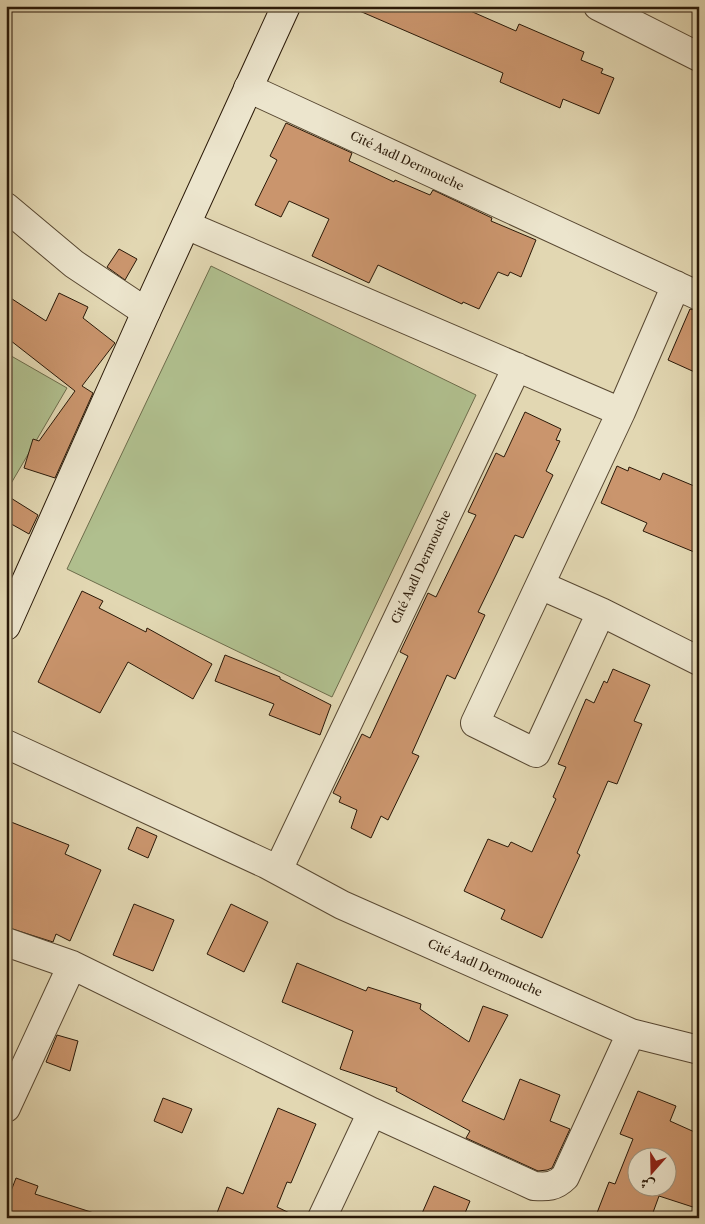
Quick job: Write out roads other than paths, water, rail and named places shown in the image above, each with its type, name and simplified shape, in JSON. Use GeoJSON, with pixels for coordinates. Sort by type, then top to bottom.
{"type":"FeatureCollection","features":[{"type":"Feature","properties":{"kind":"street"},"geometry":{"type":"LineString","coordinates":[[6,626],[146,312],[286,6]]}},
{"type":"Feature","properties":{"kind":"street"},"geometry":{"type":"LineString","coordinates":[[598,6],[699,56]]}},
{"type":"Feature","properties":{"kind":"street","name":"Cité Aadl Dermouche"},"geometry":{"type":"LineString","coordinates":[[248,88],[687,291],[621,412],[475,723],[536,753],[601,612]]}},
{"type":"Feature","properties":{"kind":"street"},"geometry":{"type":"LineString","coordinates":[[6,208],[74,264],[146,312]]}},
{"type":"Feature","properties":{"kind":"street"},"geometry":{"type":"LineString","coordinates":[[186,225],[621,412]]}},
{"type":"Feature","properties":{"kind":"street","name":"Cité Aadl Dermouche"},"geometry":{"type":"LineString","coordinates":[[278,870],[517,367]]}},
{"type":"Feature","properties":{"kind":"street"},"geometry":{"type":"LineString","coordinates":[[540,585],[601,612],[699,661]]}},
{"type":"Feature","properties":{"kind":"street","name":"Cité Aadl Dermouche"},"geometry":{"type":"LineString","coordinates":[[6,744],[278,870],[342,904],[632,1033],[699,1050]]}},
{"type":"Feature","properties":{"kind":"street"},"geometry":{"type":"LineString","coordinates":[[6,942],[72,965],[372,1112],[534,1186],[553,1186],[565,1177],[632,1033]]}},
{"type":"Feature","properties":{"kind":"street"},"geometry":{"type":"LineString","coordinates":[[6,1108],[72,965]]}},
{"type":"Feature","properties":{"kind":"street"},"geometry":{"type":"LineString","coordinates":[[322,1218],[372,1112]]}}]}
